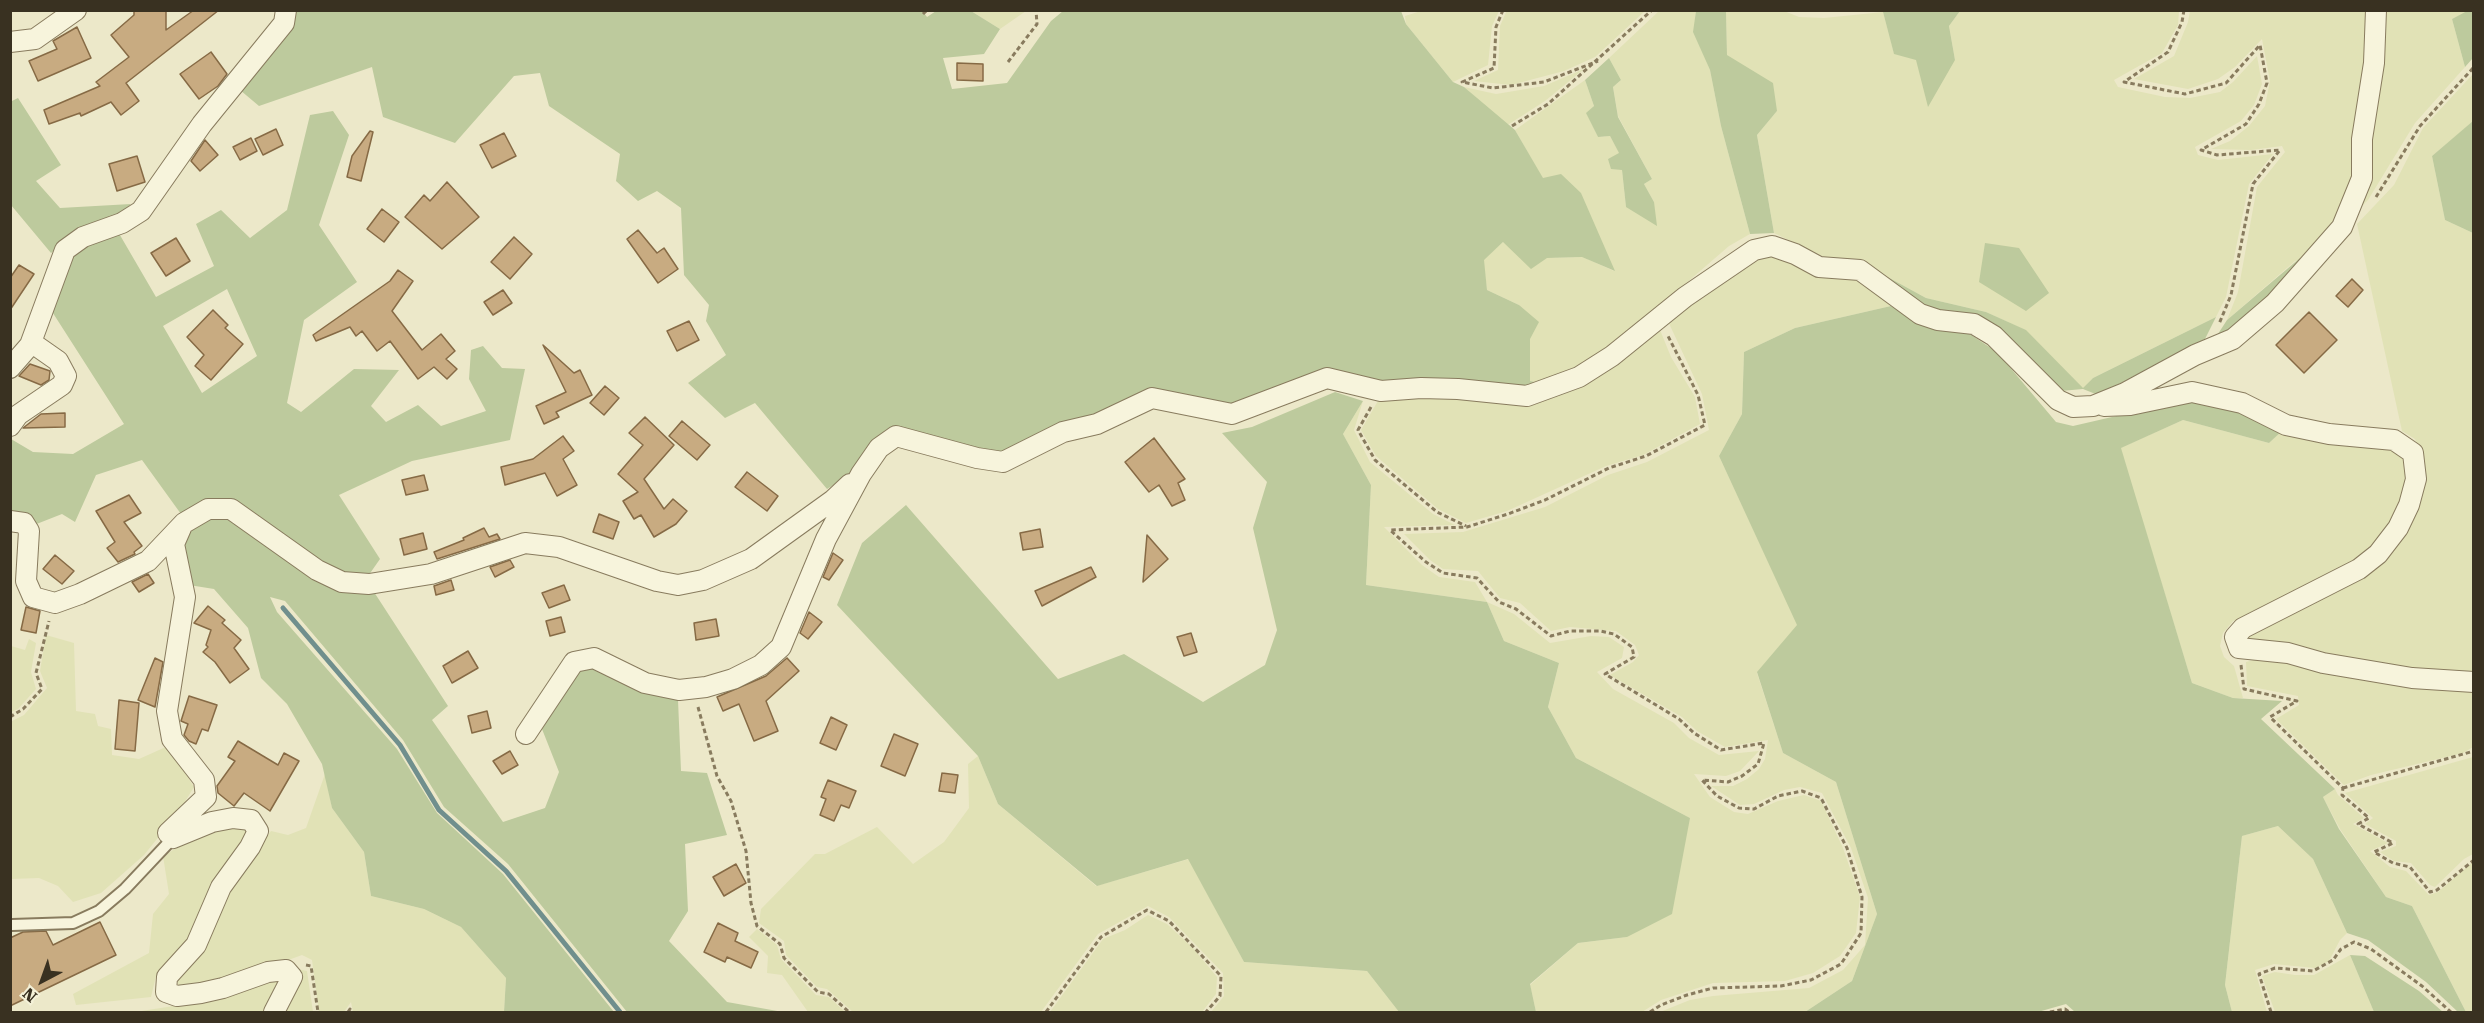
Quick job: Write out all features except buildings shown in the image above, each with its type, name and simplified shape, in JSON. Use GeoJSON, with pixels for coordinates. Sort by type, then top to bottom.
{"type":"FeatureCollection","features":[{"type":"Feature","properties":{"kind":"street"},"geometry":{"type":"LineString","coordinates":[[10,42],[35,39],[76,10]]}},
{"type":"Feature","properties":{"kind":"street"},"geometry":{"type":"LineString","coordinates":[[10,368],[30,345],[65,250],[82,237],[122,223],[141,211],[202,124],[284,23],[286,10]]}},
{"type":"Feature","properties":{"kind":"street"},"geometry":{"type":"LineString","coordinates":[[2093,406],[2233,339],[2257,321],[2342,227],[2362,178],[2362,139],[2374,63],[2376,10]]}},
{"type":"Feature","properties":{"kind":"street"},"geometry":{"type":"LineString","coordinates":[[525,734],[574,662],[594,658],[659,687],[679,690],[733,679],[761,665],[781,647],[826,539],[861,474],[879,448],[896,436],[977,458],[1003,462],[1063,432],[1097,424],[1152,398],[1232,414],[1327,378],[1381,391],[1440,388],[1527,396],[1579,377],[1612,356],[1730,264],[1754,250],[1772,246],[1795,254],[1819,267],[1860,270],[1920,314],[1974,324],[1994,336],[2058,400],[2073,407],[2130,405],[2192,392],[2242,403],[2286,425],[2329,434],[2394,440],[2413,453],[2416,479],[2409,505],[2398,528],[2378,554],[2359,569],[2243,628],[2235,637],[2239,648],[2288,653],[2324,663],[2412,678],[2474,682]]}},
{"type":"Feature","properties":{"kind":"street"},"geometry":{"type":"LineString","coordinates":[[10,426],[18,415],[62,386],[66,376],[58,361],[38,347],[30,345]]}},
{"type":"Feature","properties":{"kind":"street"},"geometry":{"type":"LineString","coordinates":[[10,521],[24,523],[29,531],[26,581],[33,597],[56,603],[88,591],[148,561],[184,523],[208,509],[231,509],[317,570],[342,582],[369,584],[431,574],[525,543],[559,547],[632,570],[657,581],[678,585],[703,580],[751,559],[833,500],[861,474]]}},
{"type":"Feature","properties":{"kind":"street"},"geometry":{"type":"LineString","coordinates":[[184,523],[174,544],[185,597],[167,711],[172,739],[204,780],[206,797],[168,833],[173,838],[212,822],[233,818],[251,819],[258,831],[250,848],[221,887],[196,945],[167,977],[166,992],[177,996],[201,993],[223,988],[268,972],[286,970],[292,977],[274,1012]]}},
{"type":"Feature","properties":{"kind":"lane"},"geometry":{"type":"LineString","coordinates":[[12,925],[73,923],[99,911],[125,889],[173,838]]}},
{"type":"Feature","properties":{"kind":"path"},"geometry":{"type":"LineString","coordinates":[[922,15],[927,10]]}},
{"type":"Feature","properties":{"kind":"path"},"geometry":{"type":"LineString","coordinates":[[1008,62],[1037,24],[1036,10]]}},
{"type":"Feature","properties":{"kind":"path"},"geometry":{"type":"LineString","coordinates":[[1503,10],[1496,27],[1494,68],[1462,82],[1493,88],[1544,82],[1598,61]]}},
{"type":"Feature","properties":{"kind":"path"},"geometry":{"type":"LineString","coordinates":[[1512,126],[1548,104],[1652,10]]}},
{"type":"Feature","properties":{"kind":"path"},"geometry":{"type":"LineString","coordinates":[[1803,10],[1860,10]]}},
{"type":"Feature","properties":{"kind":"path"},"geometry":{"type":"LineString","coordinates":[[2184,10],[2182,22],[2168,52],[2124,82],[2185,94],[2226,83],[2260,45],[2267,83],[2259,104],[2246,124],[2201,150],[2217,155],[2280,150],[2253,184],[2231,295],[2206,350]]}},
{"type":"Feature","properties":{"kind":"path"},"geometry":{"type":"LineString","coordinates":[[2372,202],[2420,126],[2474,67]]}},
{"type":"Feature","properties":{"kind":"path"},"geometry":{"type":"LineString","coordinates":[[1650,1012],[1687,994],[1713,988],[1781,986],[1811,980],[1841,963],[1861,933],[1862,897],[1846,848],[1821,798],[1802,791],[1778,796],[1754,808],[1739,808],[1717,796],[1702,780],[1728,782],[1742,776],[1758,764],[1764,743],[1721,750],[1694,733],[1679,719],[1605,674],[1634,657],[1632,647],[1614,634],[1600,631],[1570,632],[1551,636],[1516,609],[1499,602],[1477,578],[1443,573],[1426,562],[1390,530],[1467,527],[1536,503],[1609,468],[1646,456],[1705,425],[1698,395],[1675,353],[1660,317]]}},
{"type":"Feature","properties":{"kind":"path"},"geometry":{"type":"LineString","coordinates":[[1381,391],[1358,430],[1375,460],[1437,512],[1467,527]]}},
{"type":"Feature","properties":{"kind":"path"},"geometry":{"type":"LineString","coordinates":[[10,717],[23,710],[42,689],[36,673],[42,641],[56,603]]}},
{"type":"Feature","properties":{"kind":"path"},"geometry":{"type":"LineString","coordinates":[[2239,648],[2244,689],[2297,701],[2270,717],[2343,789]]}},
{"type":"Feature","properties":{"kind":"path"},"geometry":{"type":"LineString","coordinates":[[692,688],[717,776],[731,801],[746,851],[751,903],[757,926],[780,944],[784,958],[818,992],[829,994],[849,1012]]}},
{"type":"Feature","properties":{"kind":"path"},"geometry":{"type":"LineString","coordinates":[[2343,789],[2474,752]]}},
{"type":"Feature","properties":{"kind":"path"},"geometry":{"type":"LineString","coordinates":[[2343,789],[2342,795],[2369,818],[2358,824],[2393,843],[2374,852],[2393,863],[2409,867],[2430,892],[2437,890],[2474,860]]}},
{"type":"Feature","properties":{"kind":"path"},"geometry":{"type":"LineString","coordinates":[[1046,1012],[1101,937],[1148,910],[1169,921],[1221,976],[1220,996],[1206,1012]]}},
{"type":"Feature","properties":{"kind":"path"},"geometry":{"type":"LineString","coordinates":[[2271,1012],[2259,974],[2275,968],[2313,971],[2333,960],[2341,949],[2354,942],[2371,950],[2422,986],[2451,1012]]}},
{"type":"Feature","properties":{"kind":"path"},"geometry":{"type":"LineString","coordinates":[[2050,1012],[2065,1009],[2069,1012]]}},
{"type":"Feature","properties":{"kind":"green space"},"geometry":{"type":"Polygon","coordinates":[[[922,10],[927,17],[936,11],[971,11],[1000,29],[984,54],[943,58],[952,89],[1007,83],[1051,21],[1063,11],[1401,11],[1406,24],[1453,82],[1464,87],[1515,130],[1543,178],[1561,174],[1581,193],[1615,271],[1582,257],[1547,258],[1531,269],[1503,242],[1484,260],[1487,290],[1519,305],[1539,322],[1530,339],[1530,381],[1549,385],[1521,391],[1380,386],[1353,377],[1230,408],[1149,395],[1001,457],[916,434],[827,489],[755,403],[725,418],[688,383],[726,355],[706,321],[709,305],[684,275],[681,208],[657,191],[638,201],[616,181],[620,154],[549,106],[540,73],[514,76],[455,143],[383,117],[372,67],[259,106],[240,90],[291,11],[922,10]]]}},
{"type":"Feature","properties":{"kind":"green space"},"geometry":{"type":"Polygon","coordinates":[[[1507,10],[1645,11],[1595,57],[1564,71],[1511,85],[1474,81],[1498,70],[1500,26],[1507,10]]]}},
{"type":"Feature","properties":{"kind":"green space"},"geometry":{"type":"Polygon","coordinates":[[[2469,10],[2473,11],[2473,58],[2465,67],[2452,19],[2469,10]]]}},
{"type":"Feature","properties":{"kind":"green space"},"geometry":{"type":"Polygon","coordinates":[[[971,11],[1026,11],[1000,29],[971,11]]]}},
{"type":"Feature","properties":{"kind":"green space"},"geometry":{"type":"Polygon","coordinates":[[[1421,11],[1499,11],[1492,26],[1488,65],[1453,82],[1406,24],[1405,16],[1421,11]]]}},
{"type":"Feature","properties":{"kind":"green space"},"geometry":{"type":"Polygon","coordinates":[[[1659,11],[1696,11],[1694,32],[1710,70],[1721,126],[1750,234],[1729,246],[1610,349],[1549,385],[1530,381],[1530,339],[1519,305],[1487,290],[1483,260],[1503,242],[1547,258],[1583,257],[1614,271],[1543,179],[1515,130],[1585,80],[1594,106],[1587,114],[1598,137],[1610,136],[1620,154],[1608,159],[1622,170],[1626,207],[1654,202],[1644,184],[1652,179],[1618,116],[1613,87],[1621,80],[1609,58],[1659,11]]]}},
{"type":"Feature","properties":{"kind":"green space"},"geometry":{"type":"Polygon","coordinates":[[[1696,11],[1726,11],[1727,55],[1773,83],[1777,111],[1757,135],[1774,233],[1750,234],[1721,126],[1710,70],[1693,32],[1696,11]]]}},
{"type":"Feature","properties":{"kind":"green space"},"geometry":{"type":"Polygon","coordinates":[[[1726,11],[1784,11],[1799,17],[1824,18],[1883,12],[1894,53],[1955,60],[1949,26],[1960,11],[2179,11],[2178,25],[2162,53],[2114,80],[2118,87],[2165,97],[2190,98],[2220,92],[2233,82],[2257,56],[2262,84],[2254,105],[2241,121],[2195,147],[2198,155],[2218,160],[2273,154],[2249,184],[2226,297],[2216,317],[2093,378],[2083,389],[2025,330],[1986,312],[1926,298],[1862,263],[1824,257],[1774,233],[1757,135],[1777,111],[1727,55],[1726,11]]]}},
{"type":"Feature","properties":{"kind":"green space"},"geometry":{"type":"Polygon","coordinates":[[[1960,11],[1949,26],[1955,60],[1928,107],[1916,60],[1894,54],[1883,12],[1960,11]]]}},
{"type":"Feature","properties":{"kind":"green space"},"geometry":{"type":"Polygon","coordinates":[[[2190,11],[2372,11],[2358,178],[2337,226],[2303,259],[2295,261],[2227,320],[2238,292],[2257,187],[2285,152],[2282,146],[2251,150],[2211,149],[2230,141],[2249,126],[2265,106],[2270,81],[2262,39],[2235,67],[2218,79],[2188,89],[2134,79],[2174,56],[2188,22],[2190,11]]]}},
{"type":"Feature","properties":{"kind":"green space"},"geometry":{"type":"Polygon","coordinates":[[[2382,11],[2469,11],[2452,19],[2465,67],[2415,123],[2368,200],[2350,218],[2382,11]]]}},
{"type":"Feature","properties":{"kind":"green space"},"geometry":{"type":"Polygon","coordinates":[[[1609,58],[1621,80],[1613,87],[1618,117],[1652,179],[1644,184],[1654,202],[1657,226],[1626,207],[1622,170],[1611,169],[1608,159],[1619,153],[1610,136],[1598,137],[1586,113],[1594,106],[1585,80],[1609,58]]]}},
{"type":"Feature","properties":{"kind":"green space"},"geometry":{"type":"Polygon","coordinates":[[[1584,69],[1545,101],[1506,126],[1464,87],[1496,94],[1544,86],[1584,69]]]}},
{"type":"Feature","properties":{"kind":"green space"},"geometry":{"type":"Polygon","coordinates":[[[2473,74],[2473,122],[2432,156],[2445,220],[2473,233],[2473,677],[2242,644],[2247,633],[2385,551],[2422,498],[2425,475],[2421,456],[2415,439],[2402,431],[2357,224],[2394,185],[2423,128],[2473,74]]]}},
{"type":"Feature","properties":{"kind":"green space"},"geometry":{"type":"Polygon","coordinates":[[[18,98],[61,165],[36,181],[60,208],[131,204],[117,217],[78,231],[51,253],[11,205],[10,102],[18,98]]]}},
{"type":"Feature","properties":{"kind":"green space"},"geometry":{"type":"Polygon","coordinates":[[[333,111],[349,135],[319,225],[357,282],[304,320],[287,403],[301,412],[354,369],[399,370],[371,406],[386,422],[418,405],[441,426],[486,411],[469,379],[471,350],[483,346],[502,368],[525,369],[510,440],[412,461],[339,495],[380,559],[366,579],[339,576],[232,505],[181,514],[142,460],[96,475],[75,522],[62,514],[34,525],[11,512],[11,439],[33,452],[73,454],[124,424],[51,310],[68,256],[117,230],[156,297],[214,266],[196,224],[221,210],[250,238],[287,210],[310,115],[333,111]],[[227,289],[163,326],[202,393],[257,356],[227,289]]]}},
{"type":"Feature","properties":{"kind":"green space"},"geometry":{"type":"Polygon","coordinates":[[[2473,121],[2473,233],[2445,220],[2432,156],[2473,121]]]}},
{"type":"Feature","properties":{"kind":"green space"},"geometry":{"type":"Polygon","coordinates":[[[1985,243],[2019,248],[2049,293],[2026,311],[1979,282],[1985,243]]]}},
{"type":"Feature","properties":{"kind":"green space"},"geometry":{"type":"Polygon","coordinates":[[[1769,255],[1858,279],[1891,306],[1795,328],[1744,352],[1742,414],[1719,456],[1798,625],[1757,673],[1783,753],[1836,782],[1877,914],[1852,981],[1805,1012],[1660,1012],[1690,1000],[1713,996],[1809,988],[1843,970],[1865,945],[1868,898],[1851,848],[1822,793],[1800,787],[1784,790],[1754,804],[1740,805],[1711,786],[1733,786],[1747,779],[1759,769],[1765,759],[1768,740],[1725,747],[1697,731],[1682,717],[1610,675],[1633,662],[1639,655],[1635,645],[1616,631],[1570,627],[1551,631],[1520,603],[1500,598],[1478,571],[1443,569],[1430,560],[1404,534],[1463,532],[1545,507],[1608,475],[1647,462],[1709,430],[1702,394],[1666,317],[1751,258],[1769,255]]]}},
{"type":"Feature","properties":{"kind":"green space"},"geometry":{"type":"Polygon","coordinates":[[[1824,257],[1862,263],[1926,298],[1986,312],[2026,330],[2083,388],[2093,378],[2216,317],[2205,339],[2098,395],[2083,389],[2061,391],[2024,356],[1816,261],[1824,257]]]}},
{"type":"Feature","properties":{"kind":"green space"},"geometry":{"type":"Polygon","coordinates":[[[2300,258],[2303,259],[2244,326],[2216,337],[2227,320],[2300,258]]]}},
{"type":"Feature","properties":{"kind":"green space"},"geometry":{"type":"Polygon","coordinates":[[[1891,306],[1924,326],[1968,333],[1997,352],[2056,422],[2073,426],[2190,399],[2238,410],[2282,431],[2269,443],[2183,420],[2121,448],[2192,683],[2233,698],[2282,701],[2261,719],[2335,789],[2323,797],[2339,829],[2386,897],[2412,906],[2466,1012],[2458,1012],[2426,982],[2368,940],[2347,933],[2313,859],[2278,826],[2242,836],[2225,985],[2232,1012],[2075,1012],[2066,1004],[2038,1012],[1805,1012],[1852,981],[1877,914],[1836,782],[1783,753],[1757,672],[1797,625],[1719,456],[1742,414],[1744,352],[1795,328],[1891,306]]]}},
{"type":"Feature","properties":{"kind":"green space"},"geometry":{"type":"Polygon","coordinates":[[[1658,325],[1671,357],[1695,397],[1700,424],[1643,455],[1606,466],[1507,511],[1466,523],[1438,509],[1376,456],[1361,430],[1382,394],[1521,401],[1658,325]]]}},
{"type":"Feature","properties":{"kind":"green space"},"geometry":{"type":"Polygon","coordinates":[[[1335,392],[1363,401],[1343,434],[1371,485],[1366,585],[1487,602],[1504,641],[1559,663],[1548,707],[1576,758],[1690,818],[1672,914],[1627,937],[1578,943],[1530,984],[1536,1012],[1399,1012],[1367,971],[1244,962],[1188,859],[1097,886],[998,804],[978,756],[837,605],[862,543],[906,505],[1058,679],[1124,654],[1203,702],[1265,665],[1277,630],[1253,528],[1267,482],[1222,433],[1252,427],[1335,392]]]}},
{"type":"Feature","properties":{"kind":"green space"},"geometry":{"type":"Polygon","coordinates":[[[1363,401],[1354,430],[1370,462],[1433,514],[1455,525],[1384,527],[1422,565],[1439,577],[1475,582],[1487,602],[1366,585],[1371,485],[1343,434],[1363,401]]]}},
{"type":"Feature","properties":{"kind":"green space"},"geometry":{"type":"Polygon","coordinates":[[[2183,420],[2269,443],[2282,431],[2392,448],[2405,455],[2408,473],[2403,509],[2361,559],[2251,616],[2233,621],[2223,633],[2220,646],[2224,657],[2234,666],[2243,698],[2233,698],[2192,683],[2120,448],[2183,420]]]}},
{"type":"Feature","properties":{"kind":"green space"},"geometry":{"type":"Polygon","coordinates":[[[230,514],[374,592],[448,706],[432,720],[503,822],[545,808],[559,772],[542,729],[579,668],[595,668],[678,700],[681,771],[707,773],[727,835],[685,844],[688,911],[669,941],[727,1002],[783,1012],[627,1012],[508,864],[444,807],[403,740],[285,601],[270,597],[277,612],[397,749],[437,813],[503,874],[614,1012],[504,1012],[506,978],[461,927],[424,909],[371,896],[364,852],[332,808],[322,764],[287,704],[261,678],[248,628],[214,589],[189,585],[181,547],[186,536],[197,521],[230,514]]]}},
{"type":"Feature","properties":{"kind":"green space"},"geometry":{"type":"Polygon","coordinates":[[[1487,602],[1514,614],[1550,643],[1591,636],[1609,637],[1624,647],[1622,658],[1597,672],[1613,689],[1674,723],[1689,738],[1719,755],[1759,751],[1740,771],[1726,776],[1694,774],[1710,797],[1734,812],[1748,814],[1778,801],[1804,795],[1821,801],[1843,848],[1860,897],[1856,933],[1840,956],[1813,973],[1785,981],[1713,983],[1661,1000],[1642,1012],[1536,1012],[1530,985],[1578,943],[1627,937],[1690,818],[1576,758],[1548,707],[1559,663],[1504,641],[1487,602]]]}},
{"type":"Feature","properties":{"kind":"green space"},"geometry":{"type":"Polygon","coordinates":[[[46,635],[74,643],[76,711],[95,714],[98,726],[111,729],[112,755],[139,759],[168,746],[194,787],[178,813],[144,855],[101,893],[73,902],[58,886],[39,878],[11,879],[10,722],[24,715],[47,688],[40,671],[46,635]]]}},
{"type":"Feature","properties":{"kind":"green space"},"geometry":{"type":"Polygon","coordinates":[[[29,639],[36,643],[31,672],[36,689],[18,709],[11,712],[11,646],[25,650],[29,639]]]}},
{"type":"Feature","properties":{"kind":"green space"},"geometry":{"type":"Polygon","coordinates":[[[2268,656],[2473,689],[2473,747],[2463,753],[2371,775],[2344,785],[2276,719],[2299,705],[2298,696],[2247,686],[2246,662],[2268,656]]]}},
{"type":"Feature","properties":{"kind":"green space"},"geometry":{"type":"Polygon","coordinates":[[[978,756],[998,804],[1096,886],[1189,859],[1244,962],[1367,971],[1399,1012],[1211,1012],[1224,996],[1223,973],[1169,917],[1148,906],[1098,934],[1041,1012],[853,1012],[827,989],[817,987],[786,955],[784,941],[759,923],[761,909],[815,854],[825,854],[877,827],[913,864],[944,842],[969,808],[968,764],[978,756]]]}},
{"type":"Feature","properties":{"kind":"green space"},"geometry":{"type":"Polygon","coordinates":[[[2473,757],[2473,854],[2464,859],[2435,887],[2430,885],[2411,863],[2394,861],[2380,852],[2396,846],[2396,841],[2365,824],[2373,818],[2345,793],[2473,757]]]}},
{"type":"Feature","properties":{"kind":"green space"},"geometry":{"type":"Polygon","coordinates":[[[325,774],[332,808],[364,852],[371,896],[424,909],[461,927],[506,978],[504,1012],[353,1012],[351,1002],[344,1012],[319,1012],[312,960],[302,955],[231,981],[179,988],[177,980],[226,891],[271,831],[288,835],[306,828],[325,774]]]}},
{"type":"Feature","properties":{"kind":"green space"},"geometry":{"type":"Polygon","coordinates":[[[2335,789],[2338,795],[2364,818],[2353,824],[2388,843],[2370,851],[2390,867],[2406,871],[2429,895],[2438,892],[2473,862],[2473,1012],[2466,1012],[2412,906],[2386,897],[2340,829],[2323,797],[2335,789]]]}},
{"type":"Feature","properties":{"kind":"green space"},"geometry":{"type":"Polygon","coordinates":[[[240,823],[249,834],[189,944],[168,968],[156,976],[151,997],[76,1005],[73,994],[149,953],[153,914],[169,894],[163,856],[203,832],[240,823]]]}},
{"type":"Feature","properties":{"kind":"green space"},"geometry":{"type":"Polygon","coordinates":[[[2278,826],[2313,859],[2347,933],[2340,940],[2329,961],[2315,968],[2274,964],[2255,970],[2267,1012],[2232,1012],[2225,985],[2242,836],[2278,826]]]}},
{"type":"Feature","properties":{"kind":"green space"},"geometry":{"type":"Polygon","coordinates":[[[1148,915],[1167,924],[1193,948],[1217,977],[1216,994],[1202,1012],[1050,1012],[1103,939],[1125,930],[1148,915]]]}},
{"type":"Feature","properties":{"kind":"green space"},"geometry":{"type":"Polygon","coordinates":[[[757,929],[777,945],[781,959],[816,995],[829,997],[845,1012],[808,1012],[782,975],[767,973],[768,956],[749,937],[757,929]]]}},
{"type":"Feature","properties":{"kind":"green space"},"geometry":{"type":"Polygon","coordinates":[[[2350,955],[2374,1012],[2275,1012],[2262,976],[2275,972],[2314,975],[2350,955]]]}},
{"type":"Feature","properties":{"kind":"green space"},"geometry":{"type":"Polygon","coordinates":[[[2350,955],[2365,956],[2419,991],[2443,1012],[2374,1012],[2350,955]]]}},
{"type":"Feature","properties":{"kind":"green space"},"geometry":{"type":"Polygon","coordinates":[[[297,969],[307,971],[313,1012],[281,1012],[297,969]]]}},
{"type":"Feature","properties":{"kind":"green space"},"geometry":{"type":"Polygon","coordinates":[[[274,980],[281,984],[269,1012],[135,1012],[199,1002],[274,980]]]}},
{"type":"Feature","properties":{"kind":"waterway"},"geometry":{"type":"LineString","coordinates":[[283,608],[400,745],[439,810],[506,871],[620,1012]]}}]}
